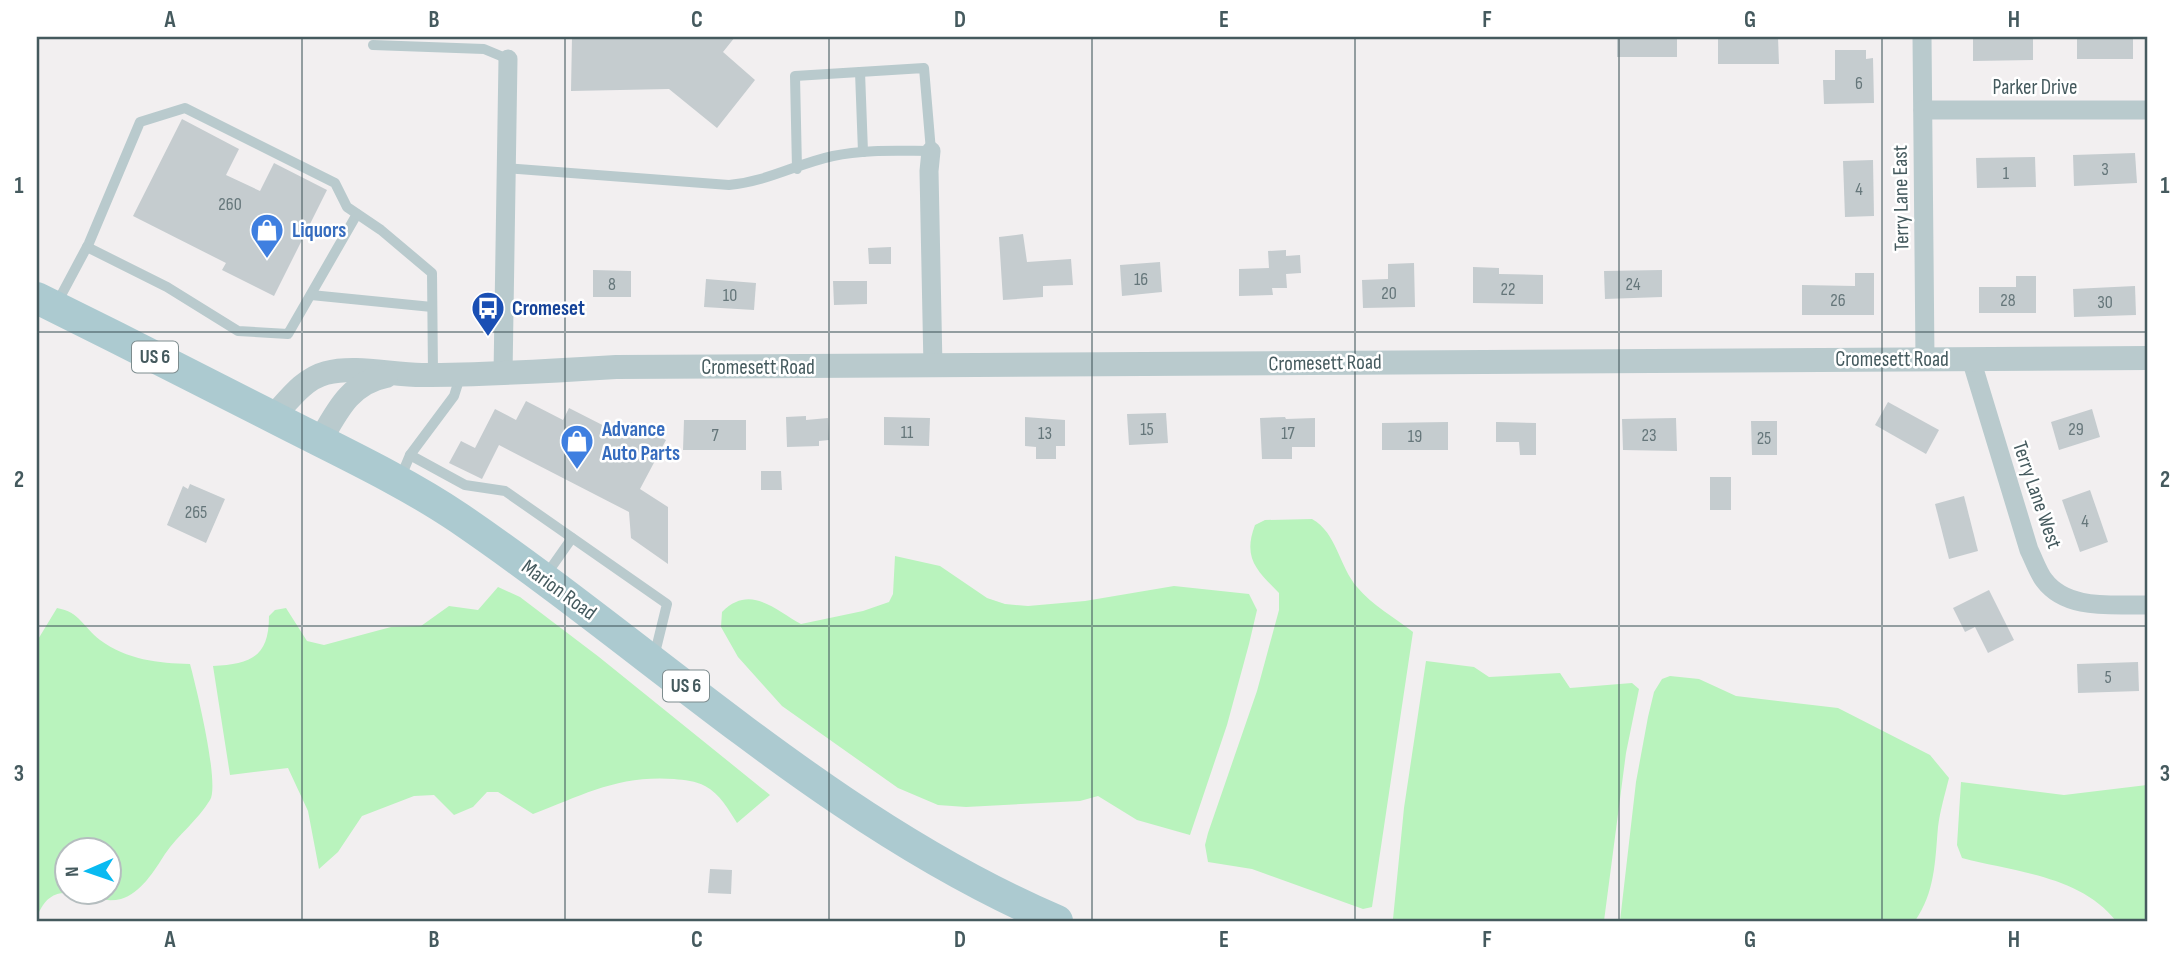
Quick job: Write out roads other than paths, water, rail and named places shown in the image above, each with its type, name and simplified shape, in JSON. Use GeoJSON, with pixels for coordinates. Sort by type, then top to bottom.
{"type":"FeatureCollection","features":[{"type":"Feature","properties":{"kind":"main road","name":"Marion Road"},"geometry":{"type":"LineString","coordinates":[[46,302],[320,441],[404,470],[455,516],[544,578],[777,758],[872,824],[947,867],[1057,921]]}},
{"type":"Feature","properties":{"kind":"street","name":"Terry Lane East"},"geometry":{"type":"LineString","coordinates":[[1922,37],[1925,359]]}},
{"type":"Feature","properties":{"kind":"street"},"geometry":{"type":"LineString","coordinates":[[503,375],[508,59]]}},
{"type":"Feature","properties":{"kind":"street","name":"Parker Drive"},"geometry":{"type":"LineString","coordinates":[[1923,110],[2147,110]]}},
{"type":"Feature","properties":{"kind":"street"},"geometry":{"type":"LineString","coordinates":[[932,150],[929,171],[933,367]]}},
{"type":"Feature","properties":{"kind":"street","name":"Cromesett Road"},"geometry":{"type":"LineString","coordinates":[[394,375],[503,375],[616,367],[2147,358]]}},
{"type":"Feature","properties":{"kind":"street","name":"Terry Lane West"},"geometry":{"type":"LineString","coordinates":[[1971,359],[2025,538],[2044,580],[2059,594],[2087,604],[2147,605]]}},
{"type":"Feature","properties":{"kind":"street"},"geometry":{"type":"LineString","coordinates":[[273,417],[300,387],[323,373],[344,369],[394,375]]}},
{"type":"Feature","properties":{"kind":"street"},"geometry":{"type":"LineString","coordinates":[[320,441],[340,405],[360,384],[394,375]]}},
{"type":"Feature","properties":{"kind":"lane"},"geometry":{"type":"LineString","coordinates":[[373,46],[484,49],[508,59]]}},
{"type":"Feature","properties":{"kind":"lane"},"geometry":{"type":"LineString","coordinates":[[506,168],[729,185],[758,182],[797,169],[830,157],[863,152],[932,150],[924,68],[795,76],[797,169]]}},
{"type":"Feature","properties":{"kind":"lane"},"geometry":{"type":"LineString","coordinates":[[860,72],[863,152]]}},
{"type":"Feature","properties":{"kind":"lane"},"geometry":{"type":"LineString","coordinates":[[46,302],[87,247],[140,122],[186,108],[335,183],[347,207],[432,273],[433,375]]}},
{"type":"Feature","properties":{"kind":"lane"},"geometry":{"type":"LineString","coordinates":[[87,247],[167,287],[238,331],[288,334],[357,214]]}},
{"type":"Feature","properties":{"kind":"lane"},"geometry":{"type":"LineString","coordinates":[[311,295],[432,307]]}},
{"type":"Feature","properties":{"kind":"lane"},"geometry":{"type":"LineString","coordinates":[[460,374],[454,396],[404,470],[465,485],[505,491],[667,604],[653,661]]}},
{"type":"Feature","properties":{"kind":"lane"},"geometry":{"type":"LineString","coordinates":[[544,578],[572,538]]}},
{"type":"Feature","properties":{"kind":"place","name":"Liquors"},"geometry":{"type":"Point","coordinates":[267,260]}},
{"type":"Feature","properties":{"kind":"place","name":"Cromeset"},"geometry":{"type":"Point","coordinates":[488,338]}},
{"type":"Feature","properties":{"kind":"place","name":"Advance Auto Parts"},"geometry":{"type":"Point","coordinates":[577,471]}}]}
